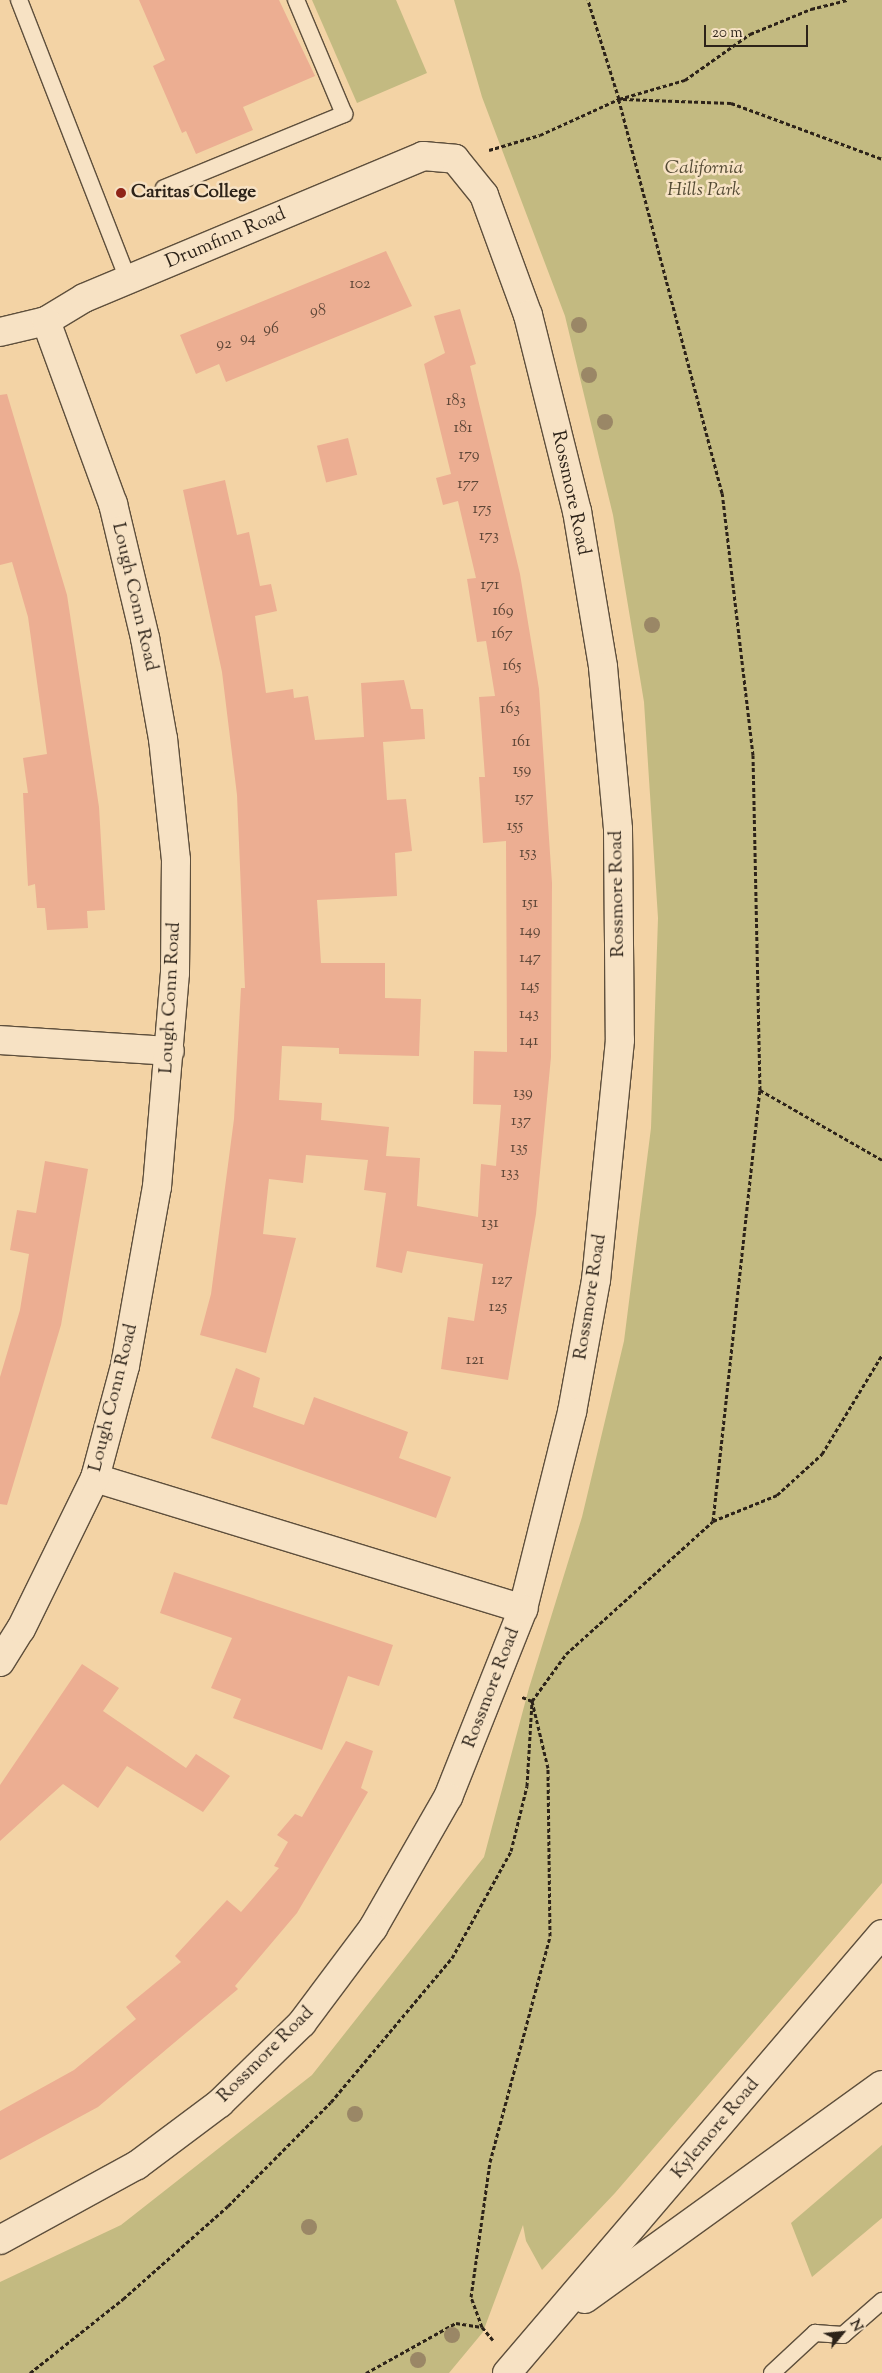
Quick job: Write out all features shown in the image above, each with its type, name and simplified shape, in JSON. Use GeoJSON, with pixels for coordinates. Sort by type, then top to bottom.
{"type":"FeatureCollection","features":[{"type":"Feature","properties":{"kind":"street","name":"Drumfinn Road"},"geometry":{"type":"LineString","coordinates":[[0,332],[46,322],[84,298],[423,156],[455,159]]}},
{"type":"Feature","properties":{"kind":"street","name":"Rossmore Road"},"geometry":{"type":"LineString","coordinates":[[0,2240],[137,2165],[220,2103],[302,2023],[373,1928],[448,1797],[523,1608],[572,1412],[596,1280],[620,1040],[618,829],[602,667],[577,511],[528,314],[484,195],[455,159]]}},
{"type":"Feature","properties":{"kind":"street","name":"Lough Conn Road"},"geometry":{"type":"LineString","coordinates":[[0,1662],[21,1629],[94,1478],[125,1366],[143,1271],[157,1186],[170,1051],[176,860],[163,739],[113,504],[46,322]]}},
{"type":"Feature","properties":{"kind":"street"},"geometry":{"type":"LineString","coordinates":[[0,1040],[170,1051]]}},
{"type":"Feature","properties":{"kind":"street"},"geometry":{"type":"LineString","coordinates":[[94,1478],[523,1608]]}},
{"type":"Feature","properties":{"kind":"street","name":"Kylemore Road"},"geometry":{"type":"LineString","coordinates":[[507,2373],[550,2325],[882,1934]]}},
{"type":"Feature","properties":{"kind":"street","name":"Kylemore Road"},"geometry":{"type":"LineString","coordinates":[[550,2325],[882,2085]]}},
{"type":"Feature","properties":{"kind":"lane"},"geometry":{"type":"LineString","coordinates":[[19,0],[128,280]]}},
{"type":"Feature","properties":{"kind":"lane"},"geometry":{"type":"LineString","coordinates":[[164,188],[344,114],[296,0]]}},
{"type":"Feature","properties":{"kind":"lane"},"geometry":{"type":"LineString","coordinates":[[772,2373],[815,2332],[843,2335],[882,2301]]}},
{"type":"Feature","properties":{"kind":"path"},"geometry":{"type":"LineString","coordinates":[[588,0],[619,99],[722,493],[753,755],[760,1090],[714,1521]]}},
{"type":"Feature","properties":{"kind":"path"},"geometry":{"type":"LineString","coordinates":[[455,159],[540,135],[619,99],[685,80],[750,34],[811,9],[848,0]]}},
{"type":"Feature","properties":{"kind":"path"},"geometry":{"type":"LineString","coordinates":[[619,99],[731,103],[882,159]]}},
{"type":"Feature","properties":{"kind":"path"},"geometry":{"type":"LineString","coordinates":[[760,1090],[882,1160]]}},
{"type":"Feature","properties":{"kind":"path"},"geometry":{"type":"LineString","coordinates":[[30,2373],[123,2299],[228,2206],[332,2102],[452,1958],[511,1851],[527,1786],[532,1701],[566,1654],[714,1521],[778,1495],[822,1454],[882,1355]]}},
{"type":"Feature","properties":{"kind":"path"},"geometry":{"type":"LineString","coordinates":[[492,1686],[532,1701]]}},
{"type":"Feature","properties":{"kind":"path"},"geometry":{"type":"LineString","coordinates":[[366,2373],[456,2323],[482,2327],[471,2297],[490,2162],[550,1936],[548,1768],[532,1701]]}},
{"type":"Feature","properties":{"kind":"green space"},"geometry":{"type":"Polygon","coordinates":[[[312,0],[396,0],[427,73],[357,103],[312,0]]]}},
{"type":"Feature","properties":{"kind":"green space","name":"California Hills Park"},"geometry":{"type":"Polygon","coordinates":[[[454,0],[882,0],[882,1883],[615,2193],[542,2270],[526,2241],[523,2225],[483,2332],[449,2373],[0,2373],[0,2282],[121,2225],[312,2075],[484,1857],[529,1688],[582,1517],[624,1341],[651,1128],[658,918],[644,702],[613,515],[565,316],[482,97],[454,0]]]}},
{"type":"Feature","properties":{"kind":"green space"},"geometry":{"type":"Polygon","coordinates":[[[882,2145],[882,2218],[812,2277],[791,2223],[882,2145]]]}},
{"type":"Feature","properties":{"kind":"building","name":"Caritas College"},"geometry":{"type":"Polygon","coordinates":[[[139,0],[279,0],[315,76],[243,107],[253,130],[196,154],[186,131],[182,133],[153,66],[165,60],[139,0]]]}},
{"type":"Feature","properties":{"kind":"building"},"geometry":{"type":"Polygon","coordinates":[[[386,251],[412,306],[226,382],[219,364],[196,374],[180,335],[386,251]]]}},
{"type":"Feature","properties":{"kind":"building"},"geometry":{"type":"Polygon","coordinates":[[[460,309],[476,364],[470,366],[520,574],[539,689],[552,883],[551,1057],[536,1214],[508,1380],[441,1369],[448,1317],[474,1321],[483,1264],[407,1251],[402,1273],[376,1267],[386,1193],[364,1190],[368,1160],[306,1155],[303,1183],[269,1179],[263,1234],[296,1238],[266,1353],[200,1335],[211,1294],[234,1119],[241,988],[245,988],[237,795],[222,672],[183,490],[225,480],[237,535],[249,532],[260,586],[271,584],[277,611],[255,616],[266,693],[293,689],[294,698],[308,696],[315,740],[364,737],[361,683],[404,680],[411,709],[423,709],[425,739],[383,742],[387,800],[406,799],[412,851],[395,853],[397,896],[317,900],[321,963],[385,963],[385,998],[421,999],[419,1056],[339,1054],[339,1048],[282,1046],[279,1100],[322,1103],[321,1120],[389,1127],[386,1156],[420,1158],[417,1206],[478,1217],[481,1164],[496,1166],[501,1105],[473,1104],[474,1051],[507,1052],[506,841],[483,843],[479,777],[485,777],[479,697],[495,696],[486,641],[477,642],[467,579],[476,578],[458,501],[443,505],[436,478],[451,474],[424,364],[445,353],[434,316],[460,309]]]}},
{"type":"Feature","properties":{"kind":"building"},"geometry":{"type":"Polygon","coordinates":[[[7,394],[67,595],[86,720],[99,807],[105,910],[87,911],[88,928],[47,930],[45,908],[37,908],[35,884],[28,886],[23,793],[28,793],[23,758],[47,754],[28,617],[12,562],[0,565],[0,395],[7,394]]]}},
{"type":"Feature","properties":{"kind":"building"},"geometry":{"type":"Polygon","coordinates":[[[348,438],[357,475],[326,483],[317,446],[348,438]]]}},
{"type":"Feature","properties":{"kind":"building"},"geometry":{"type":"Polygon","coordinates":[[[45,1161],[88,1169],[61,1325],[7,1505],[0,1504],[0,1377],[20,1310],[29,1254],[10,1250],[17,1210],[36,1213],[45,1161]]]}},
{"type":"Feature","properties":{"kind":"building"},"geometry":{"type":"Polygon","coordinates":[[[236,1368],[260,1378],[253,1407],[304,1425],[314,1397],[408,1432],[399,1458],[451,1477],[436,1518],[211,1438],[236,1368]]]}},
{"type":"Feature","properties":{"kind":"building"},"geometry":{"type":"Polygon","coordinates":[[[174,1572],[393,1645],[379,1686],[348,1676],[322,1750],[233,1718],[241,1699],[211,1688],[232,1638],[160,1613],[174,1572]]]}},
{"type":"Feature","properties":{"kind":"building"},"geometry":{"type":"Polygon","coordinates":[[[82,1664],[119,1688],[103,1711],[186,1768],[196,1754],[230,1776],[203,1812],[127,1766],[98,1808],[63,1784],[0,1841],[0,1785],[82,1664]]]}},
{"type":"Feature","properties":{"kind":"building"},"geometry":{"type":"Polygon","coordinates":[[[346,1741],[373,1751],[361,1788],[368,1792],[297,1913],[235,1986],[238,1989],[98,2107],[0,2160],[0,2111],[74,2070],[136,2019],[126,2007],[181,1962],[175,1956],[227,1900],[241,1912],[279,1868],[274,1866],[288,1842],[277,1835],[295,1814],[302,1817],[346,1741]]]}},
{"type":"Feature","properties":{"kind":"place","name":"Caritas College"},"geometry":{"type":"Point","coordinates":[121,193]}}]}
